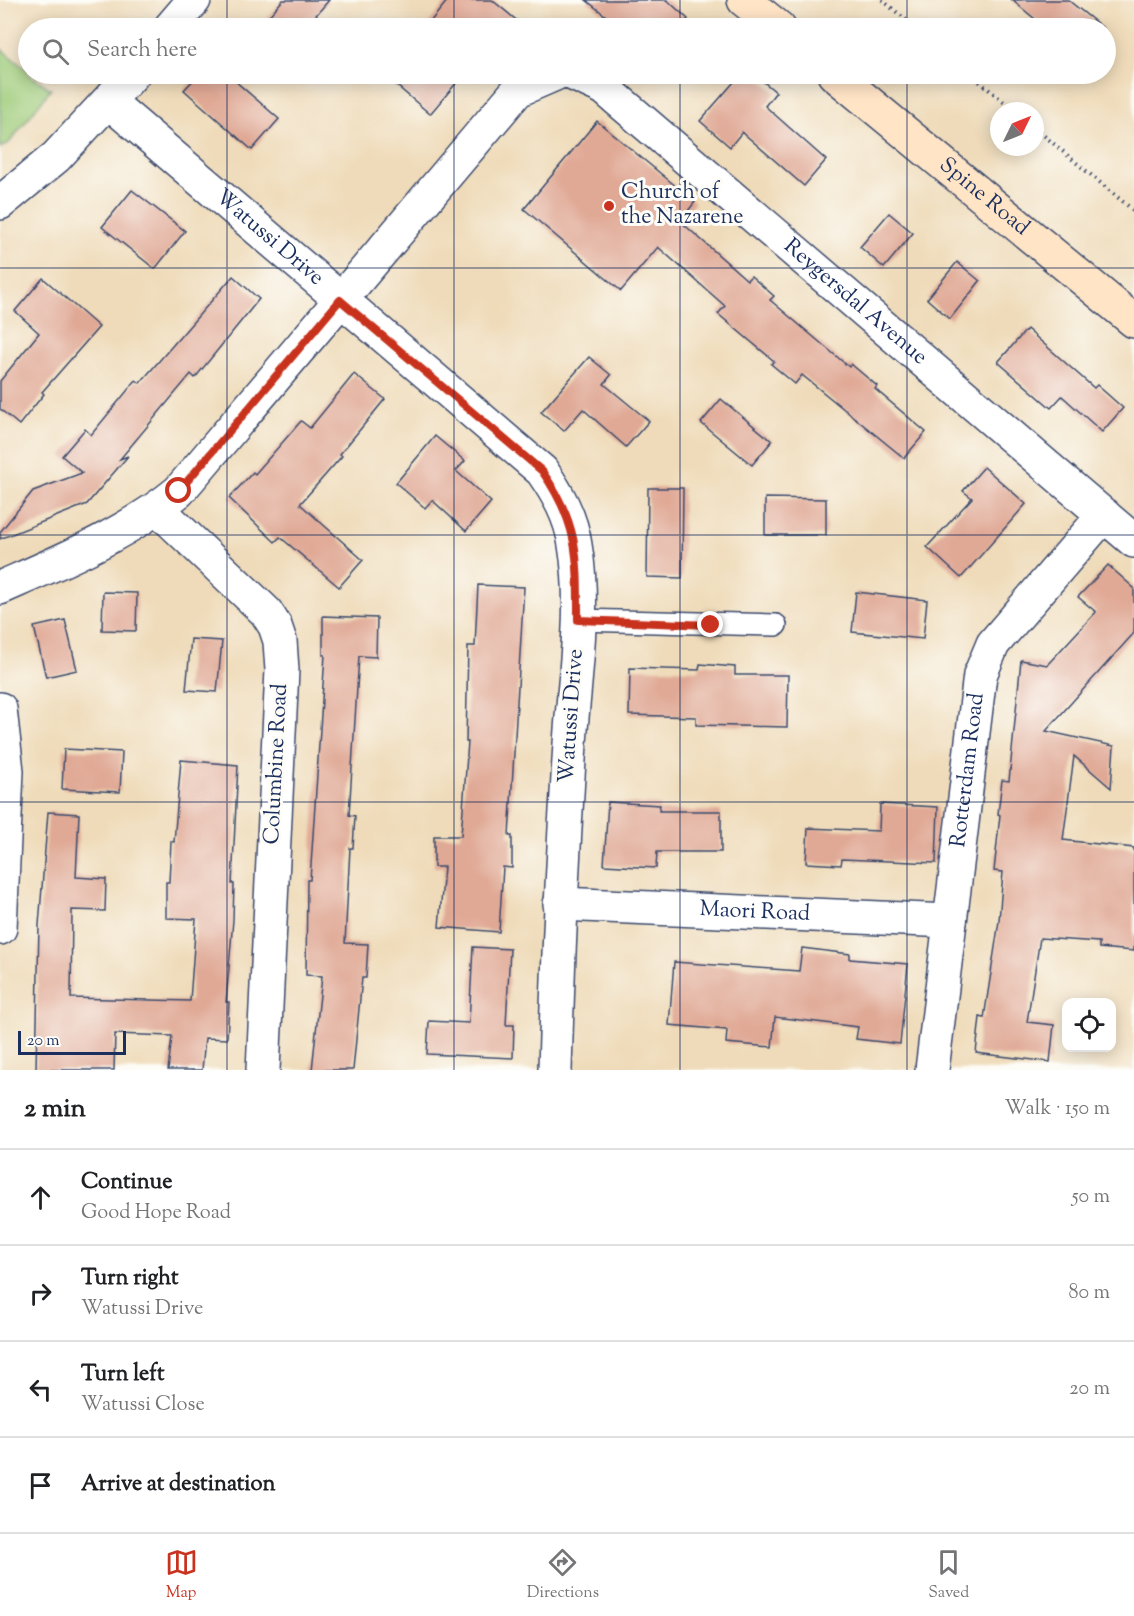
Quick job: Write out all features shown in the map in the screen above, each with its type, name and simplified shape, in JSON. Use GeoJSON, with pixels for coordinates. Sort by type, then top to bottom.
{"type":"FeatureCollection","features":[{"type":"Feature","properties":{"kind":"main road"},"geometry":{"type":"LineString","coordinates":[[744,0],[766,18]]}},
{"type":"Feature","properties":{"kind":"main road","name":"Spine Road"},"geometry":{"type":"LineString","coordinates":[[846,84],[1134,321]]}},
{"type":"Feature","properties":{"kind":"street"},"geometry":{"type":"LineString","coordinates":[[179,18],[194,0]]}},
{"type":"Feature","properties":{"kind":"street"},"geometry":{"type":"LineString","coordinates":[[0,203],[56,157],[124,84]]}},
{"type":"Feature","properties":{"kind":"street"},"geometry":{"type":"LineString","coordinates":[[0,588],[105,538],[158,509],[179,491],[518,90],[532,84]]}},
{"type":"Feature","properties":{"kind":"street","name":"Reygersdal Avenue"},"geometry":{"type":"LineString","coordinates":[[595,84],[604,88],[1134,541]]}},
{"type":"Feature","properties":{"kind":"street","name":"Watussi Drive"},"geometry":{"type":"LineString","coordinates":[[109,102],[542,471],[556,492],[570,521],[578,563],[578,620],[560,904],[555,1070]]}},
{"type":"Feature","properties":{"kind":"street","name":"Columbine Road"},"geometry":{"type":"LineString","coordinates":[[158,509],[199,550],[252,596],[275,626],[280,641],[282,670],[263,1070]]}},
{"type":"Feature","properties":{"kind":"street","name":"Rotterdam Road"},"geometry":{"type":"LineString","coordinates":[[932,1070],[980,675],[993,644],[1104,515]]}},
{"type":"Feature","properties":{"kind":"street"},"geometry":{"type":"LineString","coordinates":[[0,709],[7,771],[0,928]]}},
{"type":"Feature","properties":{"kind":"street","name":"Maori Road"},"geometry":{"type":"LineString","coordinates":[[560,904],[950,921]]}},
{"type":"Feature","properties":{"kind":"lane"},"geometry":{"type":"LineString","coordinates":[[578,620],[776,626]]}},
{"type":"Feature","properties":{"kind":"path"},"geometry":{"type":"LineString","coordinates":[[882,0],[904,18]]}},
{"type":"Feature","properties":{"kind":"path"},"geometry":{"type":"LineString","coordinates":[[982,84],[1004,102]]}},
{"type":"Feature","properties":{"kind":"path"},"geometry":{"type":"LineString","coordinates":[[1044,136],[1134,211]]}},
{"type":"Feature","properties":{"kind":"green space"},"geometry":{"type":"Polygon","coordinates":[[[0,48],[18,63],[18,84],[43,84],[51,89],[9,143],[0,148],[0,48]]]}},
{"type":"Feature","properties":{"kind":"building"},"geometry":{"type":"Polygon","coordinates":[[[283,0],[329,0],[314,18],[267,18],[283,0]]]}},
{"type":"Feature","properties":{"kind":"building"},"geometry":{"type":"Polygon","coordinates":[[[448,0],[492,0],[514,18],[433,18],[448,0]]]}},
{"type":"Feature","properties":{"kind":"building"},"geometry":{"type":"Polygon","coordinates":[[[586,0],[667,0],[687,18],[608,18],[586,0]]]}},
{"type":"Feature","properties":{"kind":"building"},"geometry":{"type":"Polygon","coordinates":[[[1012,0],[1068,0],[1090,18],[1034,18],[1012,0]]]}},
{"type":"Feature","properties":{"kind":"building"},"geometry":{"type":"Polygon","coordinates":[[[190,84],[239,84],[279,119],[252,150],[184,90],[190,84]]]}},
{"type":"Feature","properties":{"kind":"building"},"geometry":{"type":"Polygon","coordinates":[[[395,84],[456,84],[430,114],[395,84]]]}},
{"type":"Feature","properties":{"kind":"building"},"geometry":{"type":"Polygon","coordinates":[[[732,84],[766,84],[776,92],[765,106],[826,160],[804,186],[742,132],[730,147],[700,121],[732,84]]]}},
{"type":"Feature","properties":{"kind":"building"},"geometry":{"type":"Polygon","coordinates":[[[597,121],[695,202],[680,221],[747,280],[751,276],[774,296],[770,300],[849,367],[851,364],[877,386],[875,389],[926,432],[904,458],[802,375],[795,384],[771,364],[774,361],[718,314],[725,306],[658,247],[621,291],[524,209],[597,121]]]}},
{"type":"Feature","properties":{"kind":"building"},"geometry":{"type":"Polygon","coordinates":[[[132,190],[185,231],[155,269],[102,227],[132,190]]]}},
{"type":"Feature","properties":{"kind":"building"},"geometry":{"type":"Polygon","coordinates":[[[889,213],[913,233],[884,268],[860,247],[889,213]]]}},
{"type":"Feature","properties":{"kind":"building"},"geometry":{"type":"Polygon","coordinates":[[[957,262],[980,281],[950,319],[927,299],[957,262]]]}},
{"type":"Feature","properties":{"kind":"building"},"geometry":{"type":"Polygon","coordinates":[[[233,276],[259,299],[195,378],[191,374],[120,459],[128,456],[87,504],[0,539],[0,532],[33,491],[82,473],[62,456],[85,429],[91,435],[136,380],[140,383],[233,276]]]}},
{"type":"Feature","properties":{"kind":"building"},"geometry":{"type":"Polygon","coordinates":[[[43,278],[99,327],[42,392],[44,394],[19,425],[0,409],[0,381],[39,333],[15,311],[43,278]]]}},
{"type":"Feature","properties":{"kind":"building"},"geometry":{"type":"Polygon","coordinates":[[[1027,329],[1094,388],[1097,385],[1123,408],[1102,432],[1062,396],[1051,408],[998,362],[1027,329]]]}},
{"type":"Feature","properties":{"kind":"building"},"geometry":{"type":"Polygon","coordinates":[[[589,357],[611,375],[604,384],[649,421],[626,447],[583,409],[564,431],[541,412],[589,357]]]}},
{"type":"Feature","properties":{"kind":"building"},"geometry":{"type":"Polygon","coordinates":[[[354,374],[385,399],[340,454],[342,456],[300,504],[363,560],[339,587],[280,537],[275,542],[229,498],[253,472],[255,474],[301,421],[310,428],[354,374]]]}},
{"type":"Feature","properties":{"kind":"building"},"geometry":{"type":"Polygon","coordinates":[[[721,399],[772,441],[752,465],[701,423],[721,399]]]}},
{"type":"Feature","properties":{"kind":"building"},"geometry":{"type":"Polygon","coordinates":[[[435,436],[465,461],[456,471],[491,502],[466,531],[432,500],[425,508],[396,483],[435,436]]]}},
{"type":"Feature","properties":{"kind":"building"},"geometry":{"type":"Polygon","coordinates":[[[984,467],[1026,504],[961,578],[927,547],[972,498],[963,491],[984,467]]]}},
{"type":"Feature","properties":{"kind":"building"},"geometry":{"type":"Polygon","coordinates":[[[648,488],[683,488],[682,578],[647,577],[648,488]]]}},
{"type":"Feature","properties":{"kind":"building"},"geometry":{"type":"Polygon","coordinates":[[[765,498],[826,499],[826,535],[765,535],[765,498]]]}},
{"type":"Feature","properties":{"kind":"building"},"geometry":{"type":"Polygon","coordinates":[[[1108,565],[1134,588],[1134,633],[1046,731],[1114,746],[1111,788],[1074,756],[1063,840],[1134,848],[1134,951],[1099,948],[1099,942],[1040,938],[1027,1022],[1054,1025],[1050,1062],[976,1053],[980,1017],[984,1018],[999,921],[1003,872],[994,871],[1000,815],[998,814],[1002,780],[1009,781],[1021,660],[1047,665],[1096,612],[1078,597],[1108,565]]]}},
{"type":"Feature","properties":{"kind":"building"},"geometry":{"type":"Polygon","coordinates":[[[478,585],[524,587],[509,836],[512,836],[512,868],[503,867],[499,932],[439,927],[444,867],[434,867],[434,836],[461,836],[468,742],[466,742],[468,646],[475,646],[478,585]]]}},
{"type":"Feature","properties":{"kind":"building"},"geometry":{"type":"Polygon","coordinates":[[[103,592],[137,593],[136,631],[102,630],[103,592]]]}},
{"type":"Feature","properties":{"kind":"building"},"geometry":{"type":"Polygon","coordinates":[[[856,592],[927,600],[923,639],[852,632],[856,592]]]}},
{"type":"Feature","properties":{"kind":"building"},"geometry":{"type":"Polygon","coordinates":[[[323,616],[377,618],[376,657],[359,656],[349,815],[355,816],[353,848],[350,848],[345,943],[368,944],[366,978],[362,978],[353,1070],[312,1070],[322,976],[306,975],[307,880],[310,880],[325,655],[323,655],[323,616]]]}},
{"type":"Feature","properties":{"kind":"building"},"geometry":{"type":"Polygon","coordinates":[[[65,620],[77,670],[46,677],[34,627],[65,620]]]}},
{"type":"Feature","properties":{"kind":"building"},"geometry":{"type":"Polygon","coordinates":[[[191,639],[222,641],[217,692],[186,690],[191,639]]]}},
{"type":"Feature","properties":{"kind":"building"},"geometry":{"type":"Polygon","coordinates":[[[700,664],[735,667],[735,675],[788,675],[787,727],[696,725],[696,717],[629,715],[630,668],[699,670],[700,664]]]}},
{"type":"Feature","properties":{"kind":"building"},"geometry":{"type":"Polygon","coordinates":[[[64,749],[122,752],[120,792],[62,789],[64,749]]]}},
{"type":"Feature","properties":{"kind":"building"},"geometry":{"type":"Polygon","coordinates":[[[181,760],[238,765],[232,884],[234,884],[233,920],[226,1002],[229,1002],[227,1039],[205,1038],[202,1070],[168,1070],[172,1036],[115,1034],[114,1070],[36,1070],[39,925],[48,812],[79,814],[76,877],[106,879],[105,911],[72,910],[71,998],[190,1001],[196,919],[166,918],[166,882],[169,882],[171,841],[174,842],[181,760]]]}},
{"type":"Feature","properties":{"kind":"building"},"geometry":{"type":"Polygon","coordinates":[[[608,802],[660,805],[659,811],[721,811],[721,852],[657,852],[656,868],[604,865],[608,802]]]}},
{"type":"Feature","properties":{"kind":"building"},"geometry":{"type":"Polygon","coordinates":[[[880,804],[938,807],[936,863],[842,859],[841,865],[806,863],[808,828],[879,831],[880,804]]]}},
{"type":"Feature","properties":{"kind":"building"},"geometry":{"type":"Polygon","coordinates":[[[473,947],[510,949],[506,1025],[514,1025],[513,1058],[427,1054],[429,1021],[469,1023],[473,947]]]}},
{"type":"Feature","properties":{"kind":"building"},"geometry":{"type":"Polygon","coordinates":[[[802,948],[850,954],[850,959],[908,964],[900,1044],[856,1039],[858,1027],[775,1017],[772,1047],[726,1043],[727,1030],[669,1025],[674,962],[799,971],[802,948]]]}},
{"type":"Feature","properties":{"kind":"place","name":"Church of the Nazarene"},"geometry":{"type":"Point","coordinates":[609,206]}},
{"type":"Feature","properties":{"kind":"route"},"geometry":{"type":"LineString","coordinates":[[179,491],[340,300],[542,471],[556,492],[570,521],[578,563],[578,620],[711,625]]}}]}
